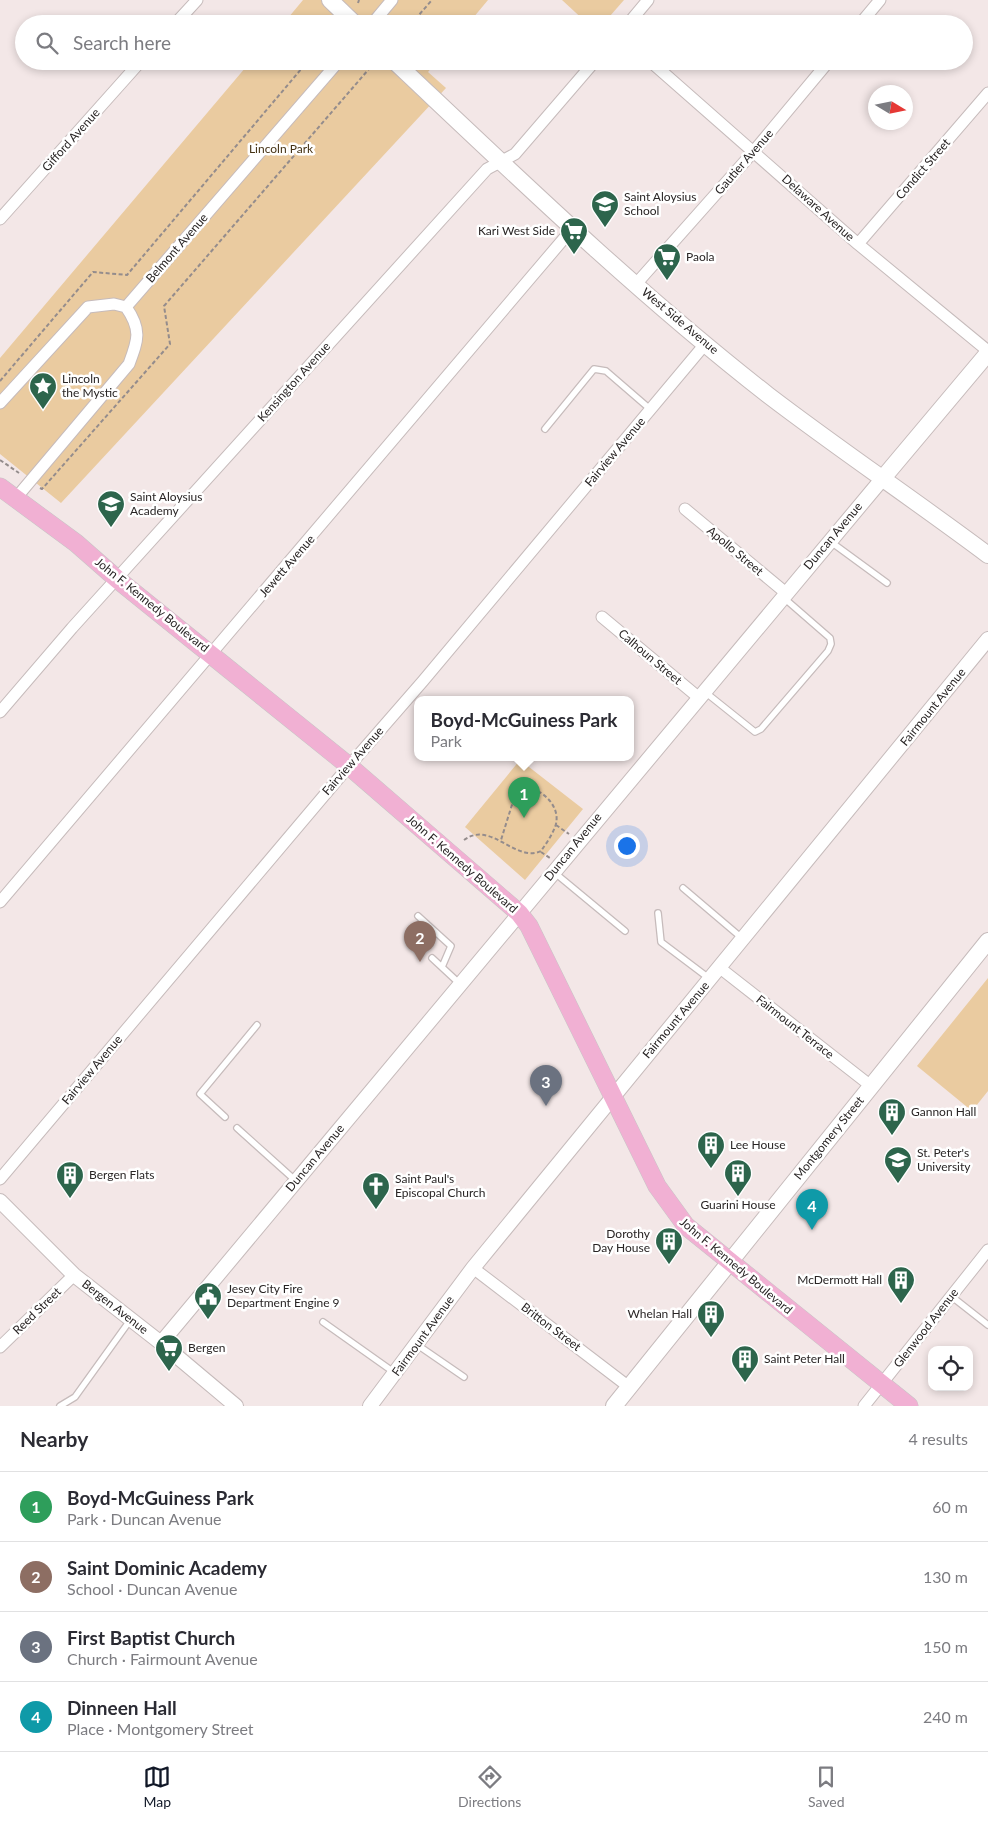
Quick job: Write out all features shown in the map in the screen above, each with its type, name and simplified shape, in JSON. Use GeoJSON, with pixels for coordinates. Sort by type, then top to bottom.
{"type":"FeatureCollection","features":[{"type":"Feature","properties":{"kind":"main road"},"geometry":{"type":"LineString","coordinates":[[330,0],[346,15]]}},
{"type":"Feature","properties":{"kind":"main road","name":"West Side Avenue"},"geometry":{"type":"LineString","coordinates":[[403,70],[572,229],[706,343],[768,394],[988,556]]}},
{"type":"Feature","properties":{"kind":"main road","name":"Duncan Avenue"},"geometry":{"type":"LineString","coordinates":[[882,478],[988,352]]}},
{"type":"Feature","properties":{"kind":"main road","name":"John F. Kennedy Boulevard"},"geometry":{"type":"LineString","coordinates":[[0,487],[76,543],[117,579],[349,766],[519,913],[529,926],[614,1096],[656,1186],[674,1212],[686,1226],[729,1262],[880,1385],[909,1406]]}},
{"type":"Feature","properties":{"kind":"main road","name":"Montgomery Street"},"geometry":{"type":"LineString","coordinates":[[614,1406],[988,941]]}},
{"type":"Feature","properties":{"kind":"street"},"geometry":{"type":"LineString","coordinates":[[183,15],[196,0]]}},
{"type":"Feature","properties":{"kind":"street"},"geometry":{"type":"LineString","coordinates":[[380,15],[392,0]]}},
{"type":"Feature","properties":{"kind":"street"},"geometry":{"type":"LineString","coordinates":[[636,15],[648,0]]}},
{"type":"Feature","properties":{"kind":"street"},"geometry":{"type":"LineString","coordinates":[[868,15],[880,0]]}},
{"type":"Feature","properties":{"kind":"street","name":"Gifford Avenue"},"geometry":{"type":"LineString","coordinates":[[0,219],[134,70]]}},
{"type":"Feature","properties":{"kind":"street","name":"Belmont Avenue"},"geometry":{"type":"LineString","coordinates":[[126,308],[331,70]]}},
{"type":"Feature","properties":{"kind":"street","name":"Kensington Avenue"},"geometry":{"type":"LineString","coordinates":[[0,712],[117,579],[487,169],[515,154],[587,70]]}},
{"type":"Feature","properties":{"kind":"street","name":"Delaware Avenue"},"geometry":{"type":"LineString","coordinates":[[660,70],[858,244],[988,352]]}},
{"type":"Feature","properties":{"kind":"street","name":"Gautier Avenue"},"geometry":{"type":"LineString","coordinates":[[636,284],[754,151],[822,70]]}},
{"type":"Feature","properties":{"kind":"street","name":"Condict Street"},"geometry":{"type":"LineString","coordinates":[[858,244],[988,93]]}},
{"type":"Feature","properties":{"kind":"street","name":"Jewett Avenue"},"geometry":{"type":"LineString","coordinates":[[0,902],[572,229]]}},
{"type":"Feature","properties":{"kind":"street"},"geometry":{"type":"LineString","coordinates":[[0,403],[88,307],[114,304],[126,308],[136,321],[137,342],[129,364],[16,498]]}},
{"type":"Feature","properties":{"kind":"street","name":"Fairview Avenue"},"geometry":{"type":"LineString","coordinates":[[0,1179],[423,681],[706,343]]}},
{"type":"Feature","properties":{"kind":"street","name":"Duncan Avenue"},"geometry":{"type":"LineString","coordinates":[[161,1343],[700,694],[882,478]]}},
{"type":"Feature","properties":{"kind":"street","name":"Apollo Street"},"geometry":{"type":"LineString","coordinates":[[685,509],[784,595]]}},
{"type":"Feature","properties":{"kind":"street","name":"Calhoun Street"},"geometry":{"type":"LineString","coordinates":[[602,617],[700,694]]}},
{"type":"Feature","properties":{"kind":"street","name":"Fairmount Avenue"},"geometry":{"type":"LineString","coordinates":[[370,1406],[472,1268],[988,639]]}},
{"type":"Feature","properties":{"kind":"street","name":"Fairmount Terrace"},"geometry":{"type":"LineString","coordinates":[[720,968],[871,1086]]}},
{"type":"Feature","properties":{"kind":"street","name":"Bergen Avenue"},"geometry":{"type":"LineString","coordinates":[[0,1201],[74,1275],[161,1343],[236,1406]]}},
{"type":"Feature","properties":{"kind":"street","name":"Glenwood Avenue"},"geometry":{"type":"LineString","coordinates":[[864,1406],[988,1250]]}},
{"type":"Feature","properties":{"kind":"street","name":"Britton Street"},"geometry":{"type":"LineString","coordinates":[[472,1268],[629,1387]]}},
{"type":"Feature","properties":{"kind":"street","name":"Reed Street"},"geometry":{"type":"LineString","coordinates":[[0,1347],[74,1275]]}},
{"type":"Feature","properties":{"kind":"lane"},"geometry":{"type":"LineString","coordinates":[[546,429],[594,369],[606,371],[650,409]]}},
{"type":"Feature","properties":{"kind":"lane"},"geometry":{"type":"LineString","coordinates":[[829,540],[887,583]]}},
{"type":"Feature","properties":{"kind":"lane"},"geometry":{"type":"LineString","coordinates":[[700,694],[755,732],[760,729],[828,651],[832,644],[830,638],[784,595]]}},
{"type":"Feature","properties":{"kind":"lane"},"geometry":{"type":"LineString","coordinates":[[553,872],[625,931]]}},
{"type":"Feature","properties":{"kind":"lane"},"geometry":{"type":"LineString","coordinates":[[683,888],[743,939]]}},
{"type":"Feature","properties":{"kind":"lane"},"geometry":{"type":"LineString","coordinates":[[658,913],[661,942],[710,979]]}},
{"type":"Feature","properties":{"kind":"lane"},"geometry":{"type":"LineString","coordinates":[[418,916],[451,946],[442,966]]}},
{"type":"Feature","properties":{"kind":"lane"},"geometry":{"type":"LineString","coordinates":[[432,958],[460,984]]}},
{"type":"Feature","properties":{"kind":"lane"},"geometry":{"type":"LineString","coordinates":[[225,1117],[200,1094],[257,1025]]}},
{"type":"Feature","properties":{"kind":"lane"},"geometry":{"type":"LineString","coordinates":[[237,1128],[296,1181]]}},
{"type":"Feature","properties":{"kind":"lane"},"geometry":{"type":"LineString","coordinates":[[951,1296],[988,1325]]}},
{"type":"Feature","properties":{"kind":"lane"},"geometry":{"type":"LineString","coordinates":[[60,1406],[75,1397],[131,1320]]}},
{"type":"Feature","properties":{"kind":"lane"},"geometry":{"type":"LineString","coordinates":[[323,1322],[395,1373]]}},
{"type":"Feature","properties":{"kind":"lane"},"geometry":{"type":"LineString","coordinates":[[416,1344],[464,1377]]}},
{"type":"Feature","properties":{"kind":"path"},"geometry":{"type":"LineString","coordinates":[[419,15],[432,0]]}},
{"type":"Feature","properties":{"kind":"path"},"geometry":{"type":"LineString","coordinates":[[0,381],[94,272],[127,275],[300,70]]}},
{"type":"Feature","properties":{"kind":"path"},"geometry":{"type":"LineString","coordinates":[[42,489],[170,344],[164,306],[368,70]]}},
{"type":"Feature","properties":{"kind":"path"},"geometry":{"type":"LineString","coordinates":[[0,460],[19,473]]}},
{"type":"Feature","properties":{"kind":"path"},"geometry":{"type":"LineString","coordinates":[[501,840],[515,796],[529,788],[545,794],[553,806],[556,824],[541,851]]}},
{"type":"Feature","properties":{"kind":"path"},"geometry":{"type":"LineString","coordinates":[[556,824],[569,834]]}},
{"type":"Feature","properties":{"kind":"path"},"geometry":{"type":"LineString","coordinates":[[464,840],[469,836],[482,835],[501,840],[524,854],[541,851],[550,858]]}},
{"type":"Feature","properties":{"kind":"green space"},"geometry":{"type":"Polygon","coordinates":[[[303,0],[488,0],[476,15],[290,15],[303,0]]]}},
{"type":"Feature","properties":{"kind":"green space"},"geometry":{"type":"Polygon","coordinates":[[[562,0],[624,0],[611,15],[578,15],[562,0]]]}},
{"type":"Feature","properties":{"kind":"green space","name":"Lincoln Park"},"geometry":{"type":"Polygon","coordinates":[[[243,70],[430,70],[428,72],[446,88],[61,503],[0,454],[0,358],[243,70]]]}},
{"type":"Feature","properties":{"kind":"green space"},"geometry":{"type":"Polygon","coordinates":[[[519,761],[583,809],[525,880],[465,827],[519,761]]]}},
{"type":"Feature","properties":{"kind":"green space"},"geometry":{"type":"Polygon","coordinates":[[[988,978],[988,1091],[972,1111],[917,1066],[988,978]]]}},
{"type":"Feature","properties":{"kind":"place","name":"Saint Aloysius School"},"geometry":{"type":"Point","coordinates":[605,228]}},
{"type":"Feature","properties":{"kind":"place","name":"Kari West Side"},"geometry":{"type":"Point","coordinates":[574,255]}},
{"type":"Feature","properties":{"kind":"place","name":"Paola"},"geometry":{"type":"Point","coordinates":[667,281]}},
{"type":"Feature","properties":{"kind":"place","name":"Lincoln the Mystic"},"geometry":{"type":"Point","coordinates":[43,410]}},
{"type":"Feature","properties":{"kind":"place","name":"Saint Aloysius Academy"},"geometry":{"type":"Point","coordinates":[111,528]}},
{"type":"Feature","properties":{"kind":"place","name":"Boyd-McGuiness Park"},"geometry":{"type":"Point","coordinates":[524,818]}},
{"type":"Feature","properties":{"kind":"place","name":"Saint Dominic Academy"},"geometry":{"type":"Point","coordinates":[420,962]}},
{"type":"Feature","properties":{"kind":"place","name":"First Baptist Church"},"geometry":{"type":"Point","coordinates":[546,1106]}},
{"type":"Feature","properties":{"kind":"place","name":"Gannon Hall"},"geometry":{"type":"Point","coordinates":[892,1136]}},
{"type":"Feature","properties":{"kind":"place","name":"Lee House"},"geometry":{"type":"Point","coordinates":[711,1169]}},
{"type":"Feature","properties":{"kind":"place","name":"St. Peter's University"},"geometry":{"type":"Point","coordinates":[898,1184]}},
{"type":"Feature","properties":{"kind":"place","name":"Guarini House"},"geometry":{"type":"Point","coordinates":[738,1197]}},
{"type":"Feature","properties":{"kind":"place","name":"Bergen Flats"},"geometry":{"type":"Point","coordinates":[70,1199]}},
{"type":"Feature","properties":{"kind":"place","name":"Saint Paul's Episcopal Church"},"geometry":{"type":"Point","coordinates":[376,1210]}},
{"type":"Feature","properties":{"kind":"place","name":"Dinneen Hall"},"geometry":{"type":"Point","coordinates":[812,1230]}},
{"type":"Feature","properties":{"kind":"place","name":"Dorothy Day House"},"geometry":{"type":"Point","coordinates":[669,1265]}},
{"type":"Feature","properties":{"kind":"place","name":"McDermott Hall"},"geometry":{"type":"Point","coordinates":[901,1304]}},
{"type":"Feature","properties":{"kind":"place","name":"Jesey City Fire Department Engine 9"},"geometry":{"type":"Point","coordinates":[208,1320]}},
{"type":"Feature","properties":{"kind":"place","name":"Whelan Hall"},"geometry":{"type":"Point","coordinates":[711,1338]}},
{"type":"Feature","properties":{"kind":"place","name":"Bergen"},"geometry":{"type":"Point","coordinates":[169,1372]}},
{"type":"Feature","properties":{"kind":"place","name":"Saint Peter Hall"},"geometry":{"type":"Point","coordinates":[745,1383]}}]}
